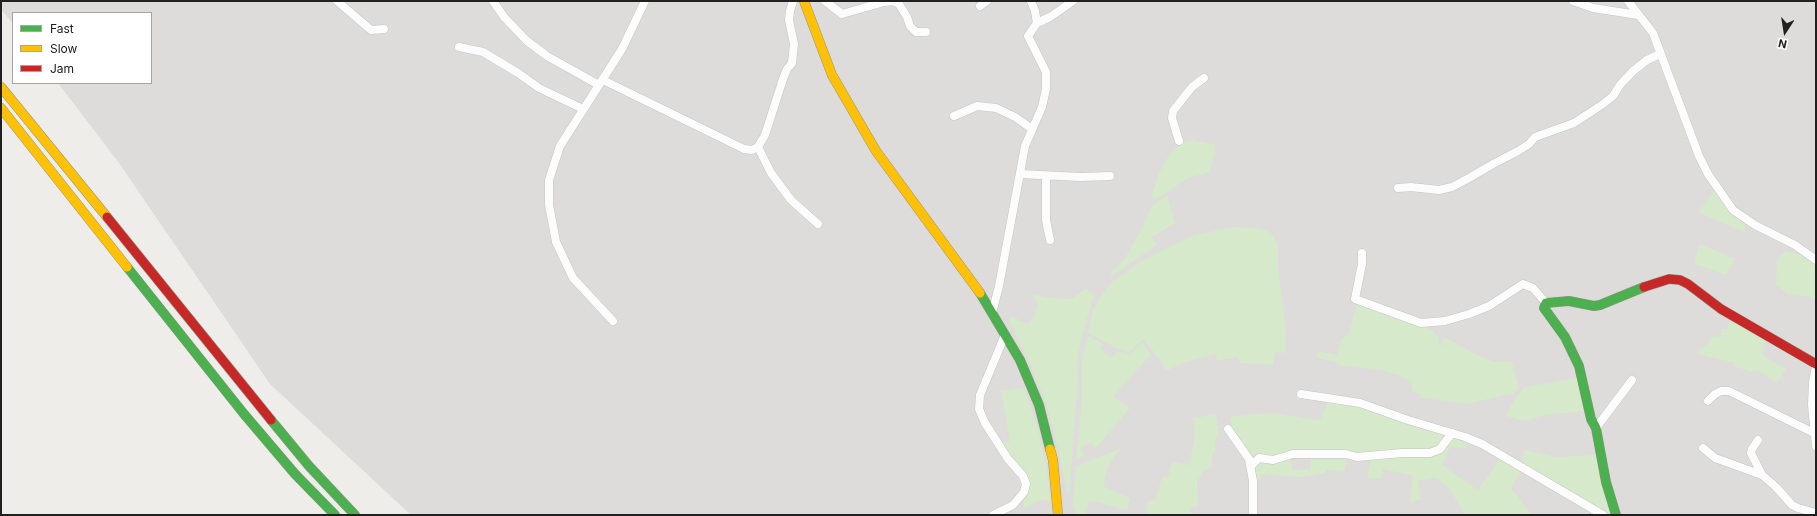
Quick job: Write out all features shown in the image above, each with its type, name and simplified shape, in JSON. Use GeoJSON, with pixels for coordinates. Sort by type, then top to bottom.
{"type":"FeatureCollection","features":[{"type":"Feature","properties":{"kind":"main road"},"geometry":{"type":"LineString","coordinates":[[805,1],[832,75],[876,151],[981,294],[1020,360],[1039,405],[1053,460],[1058,515]]}},
{"type":"Feature","properties":{"kind":"main road"},"geometry":{"type":"LineString","coordinates":[[1,87],[309,466],[355,515]]}},
{"type":"Feature","properties":{"kind":"main road"},"geometry":{"type":"LineString","coordinates":[[1,108],[244,414],[295,474],[335,515]]}},
{"type":"Feature","properties":{"kind":"main road"},"geometry":{"type":"LineString","coordinates":[[1616,515],[1606,482],[1596,428],[1591,419],[1579,366],[1565,337],[1544,308],[1546,302],[1569,301],[1594,306],[1655,283],[1669,279],[1680,280],[1688,284],[1721,309],[1816,364]]}},
{"type":"Feature","properties":{"kind":"street"},"geometry":{"type":"LineString","coordinates":[[337,1],[371,30],[384,29]]}},
{"type":"Feature","properties":{"kind":"street"},"geometry":{"type":"LineString","coordinates":[[493,1],[504,17],[528,41],[547,56],[744,149],[752,150],[758,148],[765,135],[783,79],[787,69],[792,63],[794,44],[789,20],[793,1]]}},
{"type":"Feature","properties":{"kind":"street"},"geometry":{"type":"LineString","coordinates":[[612,321],[573,278],[556,242],[549,204],[549,180],[560,146],[622,49],[645,1]]}},
{"type":"Feature","properties":{"kind":"street"},"geometry":{"type":"LineString","coordinates":[[825,1],[842,14],[884,2],[893,1],[899,4],[916,32],[926,32]]}},
{"type":"Feature","properties":{"kind":"street"},"geometry":{"type":"LineString","coordinates":[[1031,1],[1035,11],[1037,23]]}},
{"type":"Feature","properties":{"kind":"street"},"geometry":{"type":"LineString","coordinates":[[992,313],[999,286],[1025,146],[1042,107],[1046,89],[1046,72],[1028,36],[1037,23],[1050,17],[1073,1]]}},
{"type":"Feature","properties":{"kind":"street"},"geometry":{"type":"LineString","coordinates":[[1573,1],[1593,8],[1638,15]]}},
{"type":"Feature","properties":{"kind":"street"},"geometry":{"type":"LineString","coordinates":[[1628,1],[1653,32],[1699,156],[1708,174],[1733,210],[1755,225],[1795,245],[1816,260]]}},
{"type":"Feature","properties":{"kind":"street"},"geometry":{"type":"LineString","coordinates":[[459,46],[483,52],[518,73],[539,88],[583,109]]}},
{"type":"Feature","properties":{"kind":"street"},"geometry":{"type":"LineString","coordinates":[[1398,188],[1411,187],[1439,190],[1452,187],[1518,151],[1529,144],[1535,137],[1574,123],[1613,96],[1620,85],[1633,71],[1647,60],[1660,54]]}},
{"type":"Feature","properties":{"kind":"street"},"geometry":{"type":"LineString","coordinates":[[1180,141],[1172,118],[1173,111],[1192,87],[1204,78]]}},
{"type":"Feature","properties":{"kind":"street"},"geometry":{"type":"LineString","coordinates":[[954,116],[977,106],[996,108],[1015,117],[1032,129]]}},
{"type":"Feature","properties":{"kind":"street"},"geometry":{"type":"LineString","coordinates":[[758,148],[771,173],[791,200],[818,224]]}},
{"type":"Feature","properties":{"kind":"street"},"geometry":{"type":"LineString","coordinates":[[1020,174],[1046,176],[1110,176]]}},
{"type":"Feature","properties":{"kind":"street"},"geometry":{"type":"LineString","coordinates":[[1046,176],[1046,220],[1050,240]]}},
{"type":"Feature","properties":{"kind":"street"},"geometry":{"type":"LineString","coordinates":[[1362,253],[1362,264],[1355,299],[1421,323],[1444,321],[1469,314],[1489,306],[1523,284],[1533,288],[1546,302]]}},
{"type":"Feature","properties":{"kind":"street"},"geometry":{"type":"LineString","coordinates":[[993,515],[1013,505],[1024,492],[1026,484],[1023,476],[1008,459],[985,423],[980,408],[980,395],[1005,335]]}},
{"type":"Feature","properties":{"kind":"street"},"geometry":{"type":"LineString","coordinates":[[1816,367],[1813,382],[1812,405],[1816,446]]}},
{"type":"Feature","properties":{"kind":"street"},"geometry":{"type":"LineString","coordinates":[[1596,428],[1632,380]]}},
{"type":"Feature","properties":{"kind":"street"},"geometry":{"type":"LineString","coordinates":[[1708,400],[1721,391],[1730,392],[1814,433]]}},
{"type":"Feature","properties":{"kind":"street"},"geometry":{"type":"LineString","coordinates":[[1301,394],[1360,403],[1482,444],[1603,515]]}},
{"type":"Feature","properties":{"kind":"street"},"geometry":{"type":"LineString","coordinates":[[1228,429],[1249,459],[1253,481],[1253,515]]}},
{"type":"Feature","properties":{"kind":"street"},"geometry":{"type":"LineString","coordinates":[[1251,466],[1259,458],[1273,460],[1293,454],[1346,454],[1357,457],[1402,452],[1430,453],[1440,449],[1452,433]]}},
{"type":"Feature","properties":{"kind":"street"},"geometry":{"type":"LineString","coordinates":[[1758,440],[1752,448],[1751,454],[1762,475]]}},
{"type":"Feature","properties":{"kind":"street"},"geometry":{"type":"LineString","coordinates":[[1703,448],[1715,458],[1762,475],[1776,487],[1792,505],[1814,514],[1816,504]]}},
{"type":"Feature","properties":{"kind":"shaded area"},"geometry":{"type":"Polygon","coordinates":[[[1,1],[1816,1],[1816,515],[411,515],[270,384],[119,163],[59,84],[152,84],[152,12],[12,12],[12,23],[1,9],[1,1]]]}},
{"type":"Feature","properties":{"kind":"green space"},"geometry":{"type":"Polygon","coordinates":[[[1192,140],[1216,145],[1210,172],[1190,177],[1153,201],[1152,194],[1159,173],[1169,155],[1179,144],[1192,140]]]}},
{"type":"Feature","properties":{"kind":"green space"},"geometry":{"type":"Polygon","coordinates":[[[1715,190],[1721,201],[1745,225],[1745,233],[1698,212],[1715,190]]]}},
{"type":"Feature","properties":{"kind":"green space"},"geometry":{"type":"Polygon","coordinates":[[[1167,195],[1175,223],[1152,237],[1157,245],[1109,278],[1112,271],[1123,261],[1143,227],[1151,207],[1167,195]]]}},
{"type":"Feature","properties":{"kind":"green space"},"geometry":{"type":"Polygon","coordinates":[[[1235,227],[1266,230],[1274,236],[1278,248],[1278,268],[1286,333],[1285,353],[1275,352],[1273,365],[1240,363],[1238,357],[1217,361],[1216,354],[1185,362],[1166,371],[1160,360],[1143,339],[1129,353],[1116,348],[1088,333],[1093,310],[1112,282],[1143,260],[1193,235],[1235,227]]]}},
{"type":"Feature","properties":{"kind":"green space"},"geometry":{"type":"Polygon","coordinates":[[[1700,244],[1735,259],[1726,275],[1694,263],[1700,244]]]}},
{"type":"Feature","properties":{"kind":"green space"},"geometry":{"type":"Polygon","coordinates":[[[1785,252],[1806,255],[1816,265],[1816,301],[1811,297],[1787,294],[1776,285],[1777,261],[1785,252]]]}},
{"type":"Feature","properties":{"kind":"green space"},"geometry":{"type":"Polygon","coordinates":[[[1086,288],[1093,294],[1093,298],[1082,336],[1077,362],[1078,378],[1069,498],[1054,431],[1045,401],[1030,364],[1009,320],[1011,316],[1027,324],[1033,320],[1038,304],[1032,294],[1050,298],[1072,299],[1086,288]]]}},
{"type":"Feature","properties":{"kind":"green space"},"geometry":{"type":"Polygon","coordinates":[[[1357,302],[1433,330],[1439,339],[1438,344],[1443,345],[1444,337],[1481,357],[1495,362],[1512,362],[1519,389],[1514,393],[1466,404],[1419,397],[1420,394],[1413,392],[1411,383],[1405,378],[1383,370],[1343,366],[1337,364],[1337,362],[1317,358],[1318,351],[1337,355],[1341,339],[1349,334],[1357,302]]]}},
{"type":"Feature","properties":{"kind":"green space"},"geometry":{"type":"Polygon","coordinates":[[[1734,317],[1767,337],[1762,349],[1764,356],[1786,369],[1777,383],[1756,370],[1750,372],[1734,366],[1735,363],[1697,354],[1699,350],[1709,343],[1711,336],[1720,337],[1722,329],[1726,329],[1734,317]]]}},
{"type":"Feature","properties":{"kind":"green space"},"geometry":{"type":"Polygon","coordinates":[[[1088,336],[1103,344],[1099,349],[1112,358],[1118,351],[1130,354],[1142,342],[1151,355],[1113,396],[1130,408],[1095,449],[1091,442],[1081,448],[1084,455],[1076,460],[1082,402],[1082,361],[1088,336]]]}},
{"type":"Feature","properties":{"kind":"green space"},"geometry":{"type":"Polygon","coordinates":[[[1578,378],[1585,411],[1544,415],[1526,421],[1506,416],[1511,405],[1524,387],[1578,378]]]}},
{"type":"Feature","properties":{"kind":"green space"},"geometry":{"type":"Polygon","coordinates":[[[1024,388],[1038,430],[1046,464],[1050,501],[1041,500],[1024,508],[1023,471],[1002,443],[1010,441],[1001,391],[1024,388]]]}},
{"type":"Feature","properties":{"kind":"green space"},"geometry":{"type":"Polygon","coordinates":[[[1329,400],[1364,405],[1447,435],[1434,450],[1368,455],[1324,453],[1251,463],[1233,431],[1230,418],[1234,416],[1271,413],[1320,420],[1329,400]]]}},
{"type":"Feature","properties":{"kind":"green space"},"geometry":{"type":"Polygon","coordinates":[[[1216,414],[1219,433],[1215,439],[1215,452],[1212,454],[1212,468],[1205,470],[1197,481],[1198,506],[1190,507],[1191,515],[1146,515],[1148,501],[1155,501],[1162,477],[1168,477],[1172,462],[1189,465],[1195,437],[1194,418],[1216,414]]]}},
{"type":"Feature","properties":{"kind":"green space"},"geometry":{"type":"Polygon","coordinates":[[[1453,436],[1473,441],[1464,448],[1450,447],[1442,465],[1478,490],[1501,457],[1521,470],[1511,488],[1532,515],[1465,515],[1449,488],[1436,478],[1418,481],[1420,500],[1410,503],[1413,475],[1383,469],[1381,479],[1367,478],[1371,459],[1388,456],[1428,456],[1453,436]]]}},
{"type":"Feature","properties":{"kind":"green space"},"geometry":{"type":"Polygon","coordinates":[[[1120,449],[1108,466],[1103,486],[1130,498],[1127,510],[1089,500],[1085,515],[1077,515],[1073,505],[1076,466],[1120,449]]]}},
{"type":"Feature","properties":{"kind":"green space"},"geometry":{"type":"Polygon","coordinates":[[[1525,450],[1557,457],[1597,455],[1611,514],[1543,478],[1522,462],[1525,450]]]}},
{"type":"Feature","properties":{"kind":"green space"},"geometry":{"type":"Polygon","coordinates":[[[1339,456],[1347,459],[1344,472],[1326,470],[1325,473],[1300,477],[1261,474],[1260,481],[1256,481],[1253,475],[1255,464],[1259,460],[1291,458],[1292,470],[1310,470],[1311,459],[1316,457],[1339,456]]]}},
{"type":"Feature","properties":{"kind":"traffic: fast"},"geometry":{"type":"LineString","coordinates":[[127,267],[244,414],[295,474],[335,515]]}},
{"type":"Feature","properties":{"kind":"traffic: fast"},"geometry":{"type":"LineString","coordinates":[[1616,515],[1606,482],[1596,428],[1591,419],[1579,366],[1565,337],[1544,308],[1546,303],[1569,301],[1594,306],[1600,305],[1644,287]]}},
{"type":"Feature","properties":{"kind":"traffic: fast"},"geometry":{"type":"LineString","coordinates":[[980,293],[1020,360],[1039,405],[1050,449]]}},
{"type":"Feature","properties":{"kind":"traffic: fast"},"geometry":{"type":"LineString","coordinates":[[271,420],[309,466],[355,515]]}},
{"type":"Feature","properties":{"kind":"traffic: slow"},"geometry":{"type":"LineString","coordinates":[[804,1],[832,75],[876,151],[980,293]]}},
{"type":"Feature","properties":{"kind":"traffic: slow"},"geometry":{"type":"LineString","coordinates":[[1,87],[107,217]]}},
{"type":"Feature","properties":{"kind":"traffic: slow"},"geometry":{"type":"LineString","coordinates":[[1,108],[127,267]]}},
{"type":"Feature","properties":{"kind":"traffic: slow"},"geometry":{"type":"LineString","coordinates":[[1050,449],[1053,460],[1058,515]]}},
{"type":"Feature","properties":{"kind":"traffic: jam"},"geometry":{"type":"LineString","coordinates":[[107,217],[271,420]]}},
{"type":"Feature","properties":{"kind":"traffic: jam"},"geometry":{"type":"LineString","coordinates":[[1644,287],[1669,279],[1680,280],[1688,284],[1721,309],[1816,364]]}}]}
